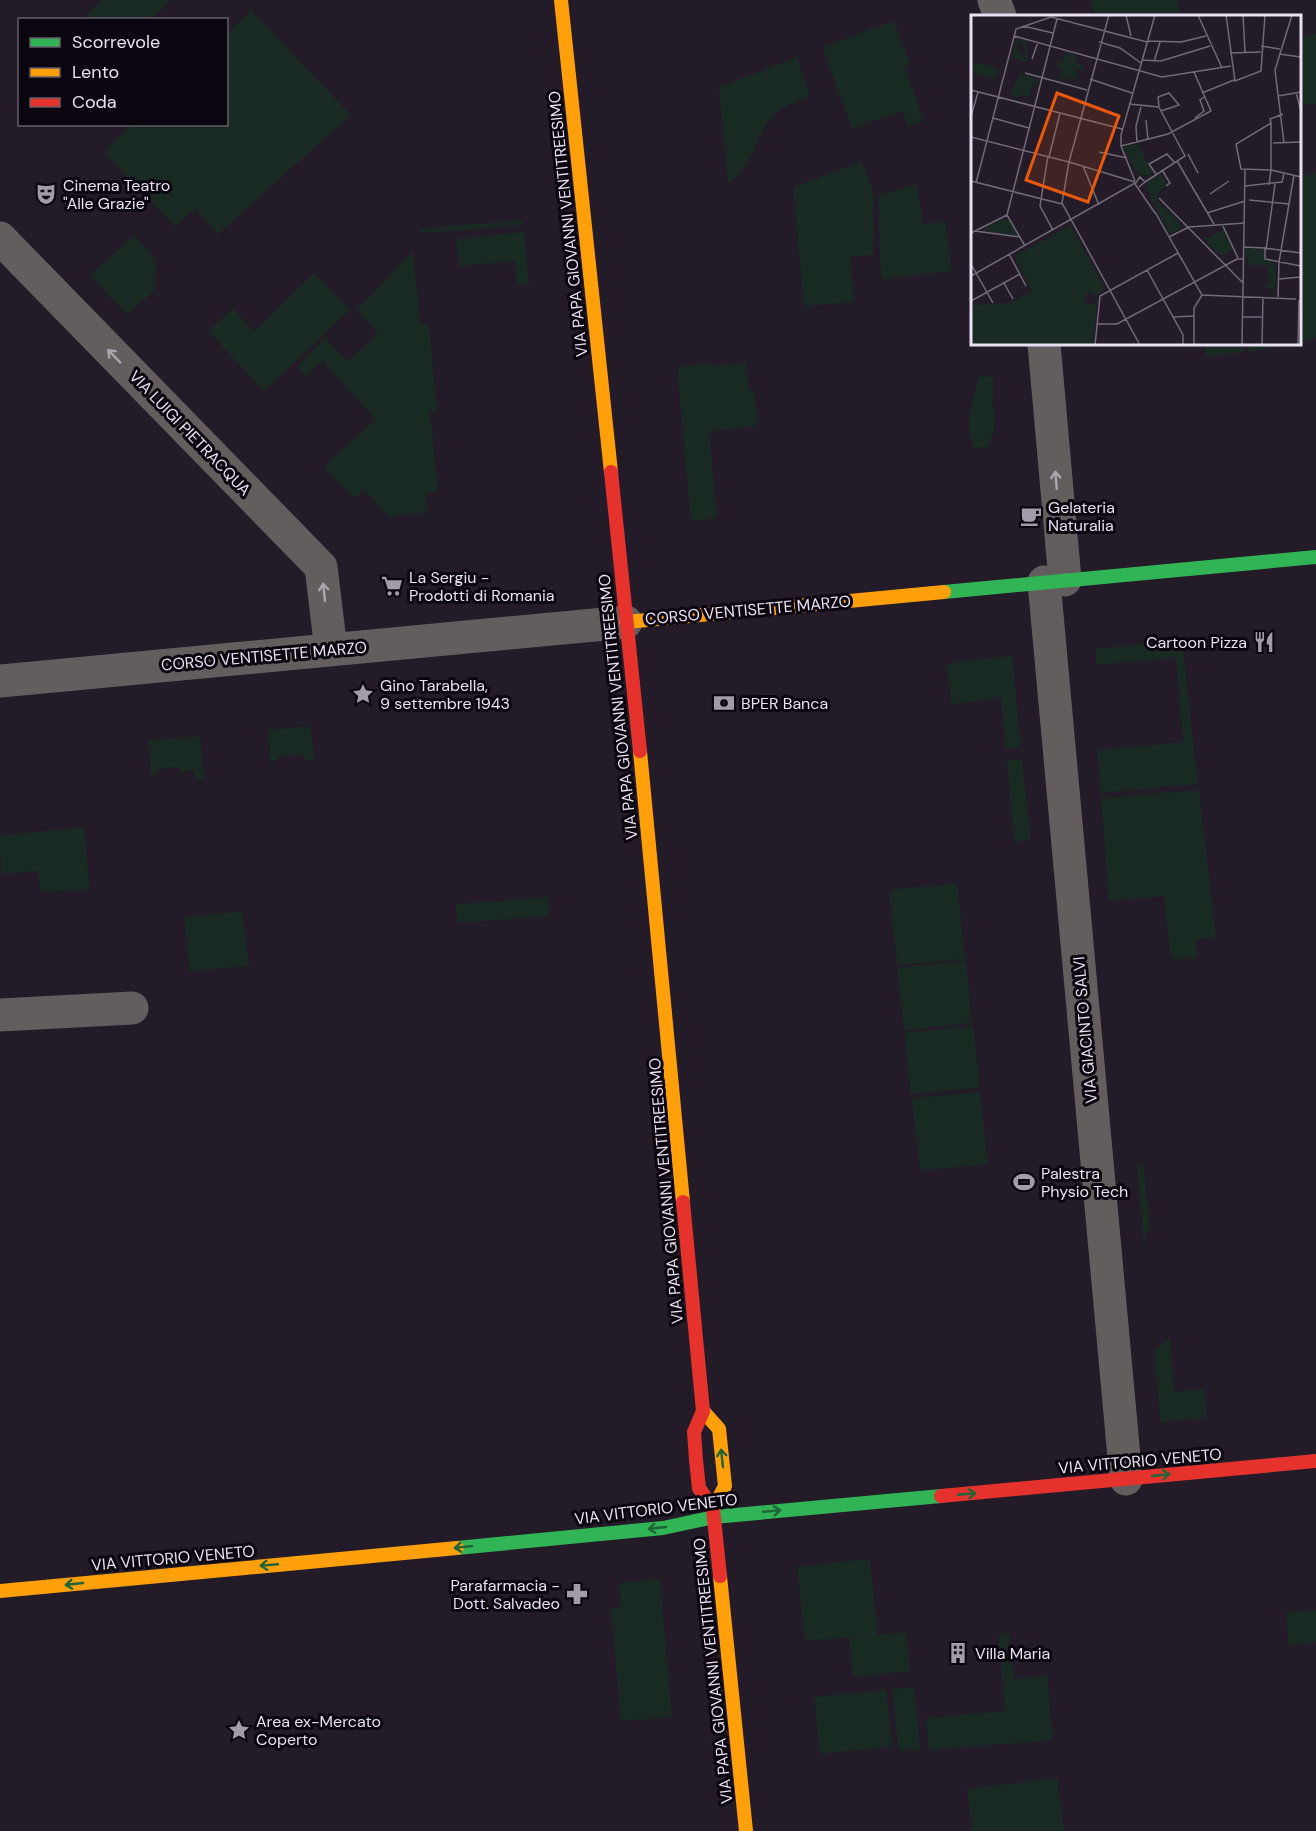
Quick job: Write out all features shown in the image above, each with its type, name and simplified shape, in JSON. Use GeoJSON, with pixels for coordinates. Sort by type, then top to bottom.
{"type":"FeatureCollection","features":[{"type":"Feature","properties":{"kind":"street","name":"VIA PAPA GIOVANNI VENTITREESIMO"},"geometry":{"type":"LineString","coordinates":[[561,0],[626,622],[703,1411],[694,1432],[697,1470],[699,1488],[714,1513],[747,1831]]}},
{"type":"Feature","properties":{"kind":"street"},"geometry":{"type":"LineString","coordinates":[[994,0],[1000,15]]}},
{"type":"Feature","properties":{"kind":"street","name":"VIA LUIGI PIETRACQUA"},"geometry":{"type":"LineString","coordinates":[[0,238],[321,567],[331,650]]}},
{"type":"Feature","properties":{"kind":"street","name":"VIA GIACINTO SALVI"},"geometry":{"type":"LineString","coordinates":[[1044,345],[1055,581],[1126,1479]]}},
{"type":"Feature","properties":{"kind":"street","name":"CORSO VENTISETTE MARZO"},"geometry":{"type":"LineString","coordinates":[[0,681],[1316,557]]}},
{"type":"Feature","properties":{"kind":"street"},"geometry":{"type":"LineString","coordinates":[[0,1015],[132,1008]]}},
{"type":"Feature","properties":{"kind":"street","name":"VIA PAPA GIOVANNI VENTITREESIMO"},"geometry":{"type":"LineString","coordinates":[[703,1411],[719,1429],[720,1438],[725,1486],[714,1513]]}},
{"type":"Feature","properties":{"kind":"street","name":"VIA VITTORIO VENETO"},"geometry":{"type":"LineString","coordinates":[[0,1591],[663,1528],[714,1513],[1316,1461]]}},
{"type":"Feature","properties":{"kind":"green space"},"geometry":{"type":"Polygon","coordinates":[[[102,0],[171,0],[152,18],[83,18],[102,0]]]}},
{"type":"Feature","properties":{"kind":"green space"},"geometry":{"type":"Polygon","coordinates":[[[1090,0],[1178,0],[1180,15],[1095,15],[1090,0]]]}},
{"type":"Feature","properties":{"kind":"green space"},"geometry":{"type":"Polygon","coordinates":[[[251,10],[351,115],[218,234],[195,209],[175,227],[107,156],[107,148],[131,126],[228,126],[228,33],[251,10]]]}},
{"type":"Feature","properties":{"kind":"green space"},"geometry":{"type":"Polygon","coordinates":[[[894,21],[910,65],[904,67],[924,121],[908,126],[902,111],[852,129],[822,47],[894,21]]]}},
{"type":"Feature","properties":{"kind":"green space"},"geometry":{"type":"Polygon","coordinates":[[[1316,34],[1316,104],[1301,105],[1301,38],[1316,34]]]}},
{"type":"Feature","properties":{"kind":"green space"},"geometry":{"type":"Polygon","coordinates":[[[797,57],[810,96],[783,108],[772,117],[744,168],[728,183],[719,87],[797,57]]]}},
{"type":"Feature","properties":{"kind":"green space"},"geometry":{"type":"Polygon","coordinates":[[[861,162],[874,194],[873,255],[850,257],[854,302],[804,306],[793,187],[861,162]]]}},
{"type":"Feature","properties":{"kind":"green space"},"geometry":{"type":"Polygon","coordinates":[[[1316,173],[1316,338],[1301,342],[1301,174],[1316,173]]]}},
{"type":"Feature","properties":{"kind":"green space"},"geometry":{"type":"Polygon","coordinates":[[[917,184],[923,224],[945,221],[952,271],[881,279],[878,196],[917,184]]]}},
{"type":"Feature","properties":{"kind":"green space"},"geometry":{"type":"Polygon","coordinates":[[[522,220],[523,225],[421,233],[421,229],[522,220]]]}},
{"type":"Feature","properties":{"kind":"green space"},"geometry":{"type":"Polygon","coordinates":[[[524,232],[529,284],[517,286],[515,261],[459,266],[456,239],[524,232]]]}},
{"type":"Feature","properties":{"kind":"green space"},"geometry":{"type":"Polygon","coordinates":[[[134,235],[156,260],[155,290],[127,315],[90,275],[134,235]]]}},
{"type":"Feature","properties":{"kind":"green space"},"geometry":{"type":"Polygon","coordinates":[[[413,251],[420,324],[429,324],[437,410],[430,411],[438,491],[426,493],[428,513],[388,516],[364,490],[354,498],[324,467],[375,419],[323,361],[306,376],[298,366],[325,338],[348,361],[378,333],[357,310],[413,251]]]}},
{"type":"Feature","properties":{"kind":"green space"},"geometry":{"type":"Polygon","coordinates":[[[314,273],[350,310],[264,391],[208,331],[233,308],[254,332],[314,273]]]}},
{"type":"Feature","properties":{"kind":"green space"},"geometry":{"type":"Polygon","coordinates":[[[1204,345],[1243,345],[1244,352],[1206,357],[1204,345]]]}},
{"type":"Feature","properties":{"kind":"green space"},"geometry":{"type":"Polygon","coordinates":[[[1246,345],[1285,345],[1248,352],[1246,345]]]}},
{"type":"Feature","properties":{"kind":"green space"},"geometry":{"type":"Polygon","coordinates":[[[712,363],[712,366],[746,363],[749,391],[754,390],[758,426],[709,431],[717,518],[691,521],[677,366],[712,363]]]}},
{"type":"Feature","properties":{"kind":"green space"},"geometry":{"type":"Polygon","coordinates":[[[993,376],[994,431],[988,447],[973,448],[968,424],[977,381],[979,377],[993,376]]]}},
{"type":"Feature","properties":{"kind":"green space"},"geometry":{"type":"Polygon","coordinates":[[[1182,640],[1198,784],[1101,793],[1097,750],[1183,742],[1176,658],[1096,665],[1095,649],[1182,640]]]}},
{"type":"Feature","properties":{"kind":"green space"},"geometry":{"type":"Polygon","coordinates":[[[1012,656],[1021,747],[1006,749],[1001,698],[951,704],[947,663],[1012,656]]]}},
{"type":"Feature","properties":{"kind":"green space"},"geometry":{"type":"Polygon","coordinates":[[[311,726],[314,760],[307,761],[302,754],[281,756],[271,764],[268,730],[311,726]]]}},
{"type":"Feature","properties":{"kind":"green space"},"geometry":{"type":"Polygon","coordinates":[[[200,736],[204,779],[195,780],[194,771],[182,771],[178,767],[159,769],[156,775],[151,775],[148,741],[200,736]]]}},
{"type":"Feature","properties":{"kind":"green space"},"geometry":{"type":"Polygon","coordinates":[[[1022,759],[1031,840],[1014,842],[1007,761],[1022,759]]]}},
{"type":"Feature","properties":{"kind":"green space"},"geometry":{"type":"Polygon","coordinates":[[[1199,790],[1216,938],[1196,940],[1198,958],[1171,959],[1164,896],[1109,901],[1101,798],[1199,790]]]}},
{"type":"Feature","properties":{"kind":"green space"},"geometry":{"type":"Polygon","coordinates":[[[84,827],[90,890],[40,892],[38,871],[1,874],[0,836],[84,827]]]}},
{"type":"Feature","properties":{"kind":"green space"},"geometry":{"type":"Polygon","coordinates":[[[957,883],[965,959],[897,965],[889,890],[957,883]]]}},
{"type":"Feature","properties":{"kind":"green space"},"geometry":{"type":"Polygon","coordinates":[[[548,897],[549,916],[457,923],[456,904],[548,897]]]}},
{"type":"Feature","properties":{"kind":"green space"},"geometry":{"type":"Polygon","coordinates":[[[242,911],[249,965],[190,972],[184,917],[242,911]]]}},
{"type":"Feature","properties":{"kind":"green space"},"geometry":{"type":"Polygon","coordinates":[[[966,961],[972,1023],[904,1030],[897,968],[966,961]]]}},
{"type":"Feature","properties":{"kind":"green space"},"geometry":{"type":"Polygon","coordinates":[[[973,1026],[980,1088],[911,1094],[904,1033],[973,1026]]]}},
{"type":"Feature","properties":{"kind":"green space"},"geometry":{"type":"Polygon","coordinates":[[[980,1092],[988,1164],[920,1171],[912,1098],[980,1092]]]}},
{"type":"Feature","properties":{"kind":"green space"},"geometry":{"type":"Polygon","coordinates":[[[1144,1164],[1150,1231],[1146,1232],[1144,1248],[1137,1165],[1144,1164]]]}},
{"type":"Feature","properties":{"kind":"green space"},"geometry":{"type":"Polygon","coordinates":[[[1170,1338],[1174,1392],[1204,1389],[1207,1418],[1160,1422],[1154,1350],[1170,1338]]]}},
{"type":"Feature","properties":{"kind":"green space"},"geometry":{"type":"Polygon","coordinates":[[[870,1559],[878,1635],[906,1632],[910,1671],[853,1677],[849,1637],[805,1641],[797,1567],[870,1559]]]}},
{"type":"Feature","properties":{"kind":"green space"},"geometry":{"type":"Polygon","coordinates":[[[660,1579],[672,1717],[621,1721],[611,1609],[621,1607],[619,1583],[660,1579]]]}},
{"type":"Feature","properties":{"kind":"green space"},"geometry":{"type":"Polygon","coordinates":[[[1316,1610],[1316,1642],[1289,1645],[1286,1613],[1316,1610]]]}},
{"type":"Feature","properties":{"kind":"green space"},"geometry":{"type":"Polygon","coordinates":[[[1009,1633],[1014,1679],[1047,1675],[1053,1740],[929,1750],[926,1718],[1005,1711],[998,1635],[1009,1633]]]}},
{"type":"Feature","properties":{"kind":"green space"},"geometry":{"type":"Polygon","coordinates":[[[914,1687],[920,1749],[899,1751],[892,1689],[914,1687]]]}},
{"type":"Feature","properties":{"kind":"green space"},"geometry":{"type":"Polygon","coordinates":[[[886,1690],[892,1746],[820,1754],[814,1697],[886,1690]]]}},
{"type":"Feature","properties":{"kind":"green space"},"geometry":{"type":"Polygon","coordinates":[[[1057,1778],[1064,1831],[972,1831],[967,1789],[1057,1778]]]}},
{"type":"Feature","properties":{"kind":"traffic: fast"},"geometry":{"type":"LineString","coordinates":[[944,592],[1316,557]]}},
{"type":"Feature","properties":{"kind":"traffic: fast"},"geometry":{"type":"LineString","coordinates":[[457,1548],[663,1528],[714,1517],[941,1496]]}},
{"type":"Feature","properties":{"kind":"traffic: slow"},"geometry":{"type":"LineString","coordinates":[[561,0],[611,472]]}},
{"type":"Feature","properties":{"kind":"traffic: slow"},"geometry":{"type":"LineString","coordinates":[[626,622],[944,592]]}},
{"type":"Feature","properties":{"kind":"traffic: slow"},"geometry":{"type":"LineString","coordinates":[[640,751],[683,1202]]}},
{"type":"Feature","properties":{"kind":"traffic: slow"},"geometry":{"type":"LineString","coordinates":[[703,1411],[719,1429],[725,1486],[713,1509]]}},
{"type":"Feature","properties":{"kind":"traffic: slow"},"geometry":{"type":"LineString","coordinates":[[0,1591],[457,1548]]}},
{"type":"Feature","properties":{"kind":"traffic: slow"},"geometry":{"type":"LineString","coordinates":[[720,1576],[746,1831]]}},
{"type":"Feature","properties":{"kind":"traffic: jam"},"geometry":{"type":"LineString","coordinates":[[611,472],[640,751]]}},
{"type":"Feature","properties":{"kind":"traffic: jam"},"geometry":{"type":"LineString","coordinates":[[683,1202],[703,1411],[694,1432],[696,1460],[699,1488],[713,1509],[720,1576]]}},
{"type":"Feature","properties":{"kind":"traffic: jam"},"geometry":{"type":"LineString","coordinates":[[941,1496],[1316,1461]]}},
{"type":"Feature","properties":{"kind":"place","name":"Cinema Teatro \"Alle Grazie\""},"geometry":{"type":"Point","coordinates":[46,194]}},
{"type":"Feature","properties":{"kind":"place","name":"Gelateria Naturalia"},"geometry":{"type":"Point","coordinates":[1031,516]}},
{"type":"Feature","properties":{"kind":"place","name":"La Sergiu - Prodotti di Romania"},"geometry":{"type":"Point","coordinates":[392,586]}},
{"type":"Feature","properties":{"kind":"place","name":"Cartoon Pizza"},"geometry":{"type":"Point","coordinates":[1264,642]}},
{"type":"Feature","properties":{"kind":"place","name":"Gino Tarabella, 9 settembre 1943"},"geometry":{"type":"Point","coordinates":[363,694]}},
{"type":"Feature","properties":{"kind":"place","name":"BPER Banca"},"geometry":{"type":"Point","coordinates":[724,703]}},
{"type":"Feature","properties":{"kind":"place","name":"Palestra Physio Tech"},"geometry":{"type":"Point","coordinates":[1024,1182]}},
{"type":"Feature","properties":{"kind":"place","name":"Parafarmacia - Dott. Salvadeo"},"geometry":{"type":"Point","coordinates":[577,1594]}},
{"type":"Feature","properties":{"kind":"place","name":"Villa Maria"},"geometry":{"type":"Point","coordinates":[958,1653]}},
{"type":"Feature","properties":{"kind":"place","name":"Area ex-Mercato Coperto"},"geometry":{"type":"Point","coordinates":[239,1730]}}]}
